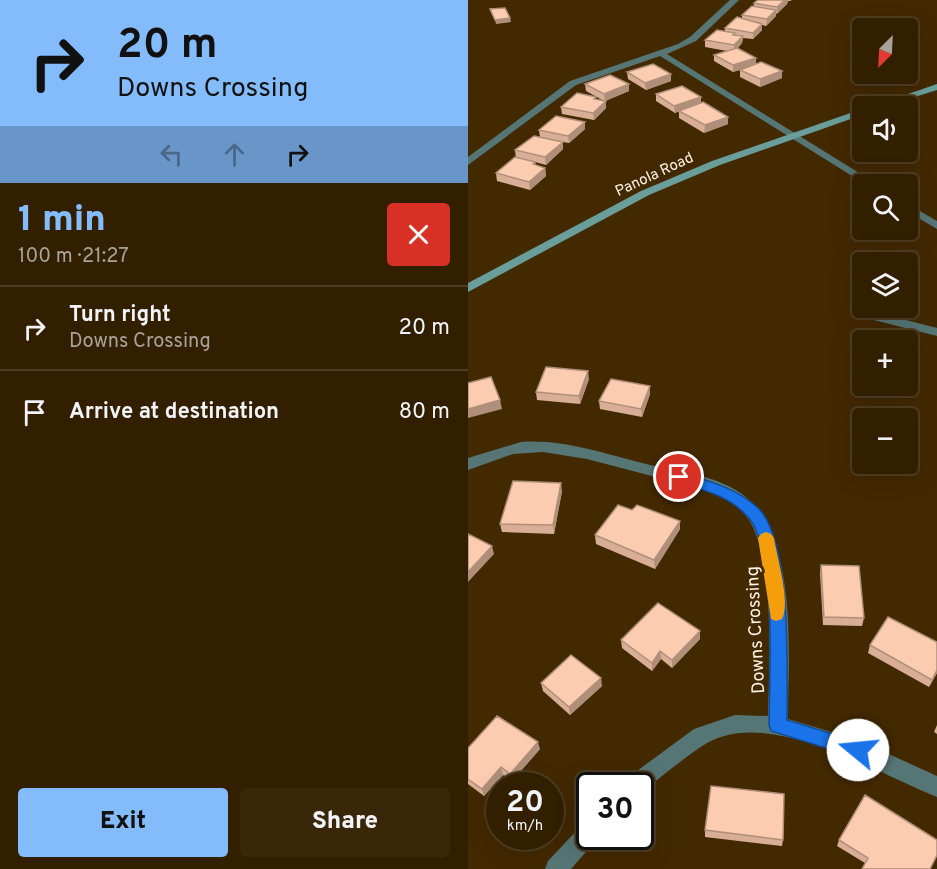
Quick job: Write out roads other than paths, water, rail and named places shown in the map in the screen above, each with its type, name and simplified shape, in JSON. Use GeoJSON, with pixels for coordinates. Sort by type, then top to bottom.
{"type":"FeatureCollection","features":[{"type":"Feature","properties":{"kind":"main road"},"geometry":{"type":"LineString","coordinates":[[909,96],[937,87]]}},
{"type":"Feature","properties":{"kind":"main road","name":"Panola Road"},"geometry":{"type":"LineString","coordinates":[[468,288],[645,193],[716,163],[852,115]]}},
{"type":"Feature","properties":{"kind":"street"},"geometry":{"type":"LineString","coordinates":[[468,162],[573,83],[662,54],[693,39],[735,0]]}},
{"type":"Feature","properties":{"kind":"street"},"geometry":{"type":"LineString","coordinates":[[662,54],[856,174]]}},
{"type":"Feature","properties":{"kind":"street"},"geometry":{"type":"LineString","coordinates":[[918,214],[937,226]]}},
{"type":"Feature","properties":{"kind":"street"},"geometry":{"type":"LineString","coordinates":[[883,318],[937,332]]}},
{"type":"Feature","properties":{"kind":"street","name":"Downs Crossing"},"geometry":{"type":"LineString","coordinates":[[468,464],[498,452],[528,447],[555,448],[679,477],[728,492],[754,513],[768,543],[775,587],[778,725]]}},
{"type":"Feature","properties":{"kind":"street"},"geometry":{"type":"LineString","coordinates":[[652,772],[701,736],[735,724],[778,725],[858,750],[937,787]]}},
{"type":"Feature","properties":{"kind":"street"},"geometry":{"type":"LineString","coordinates":[[556,869],[576,848]]}}]}
